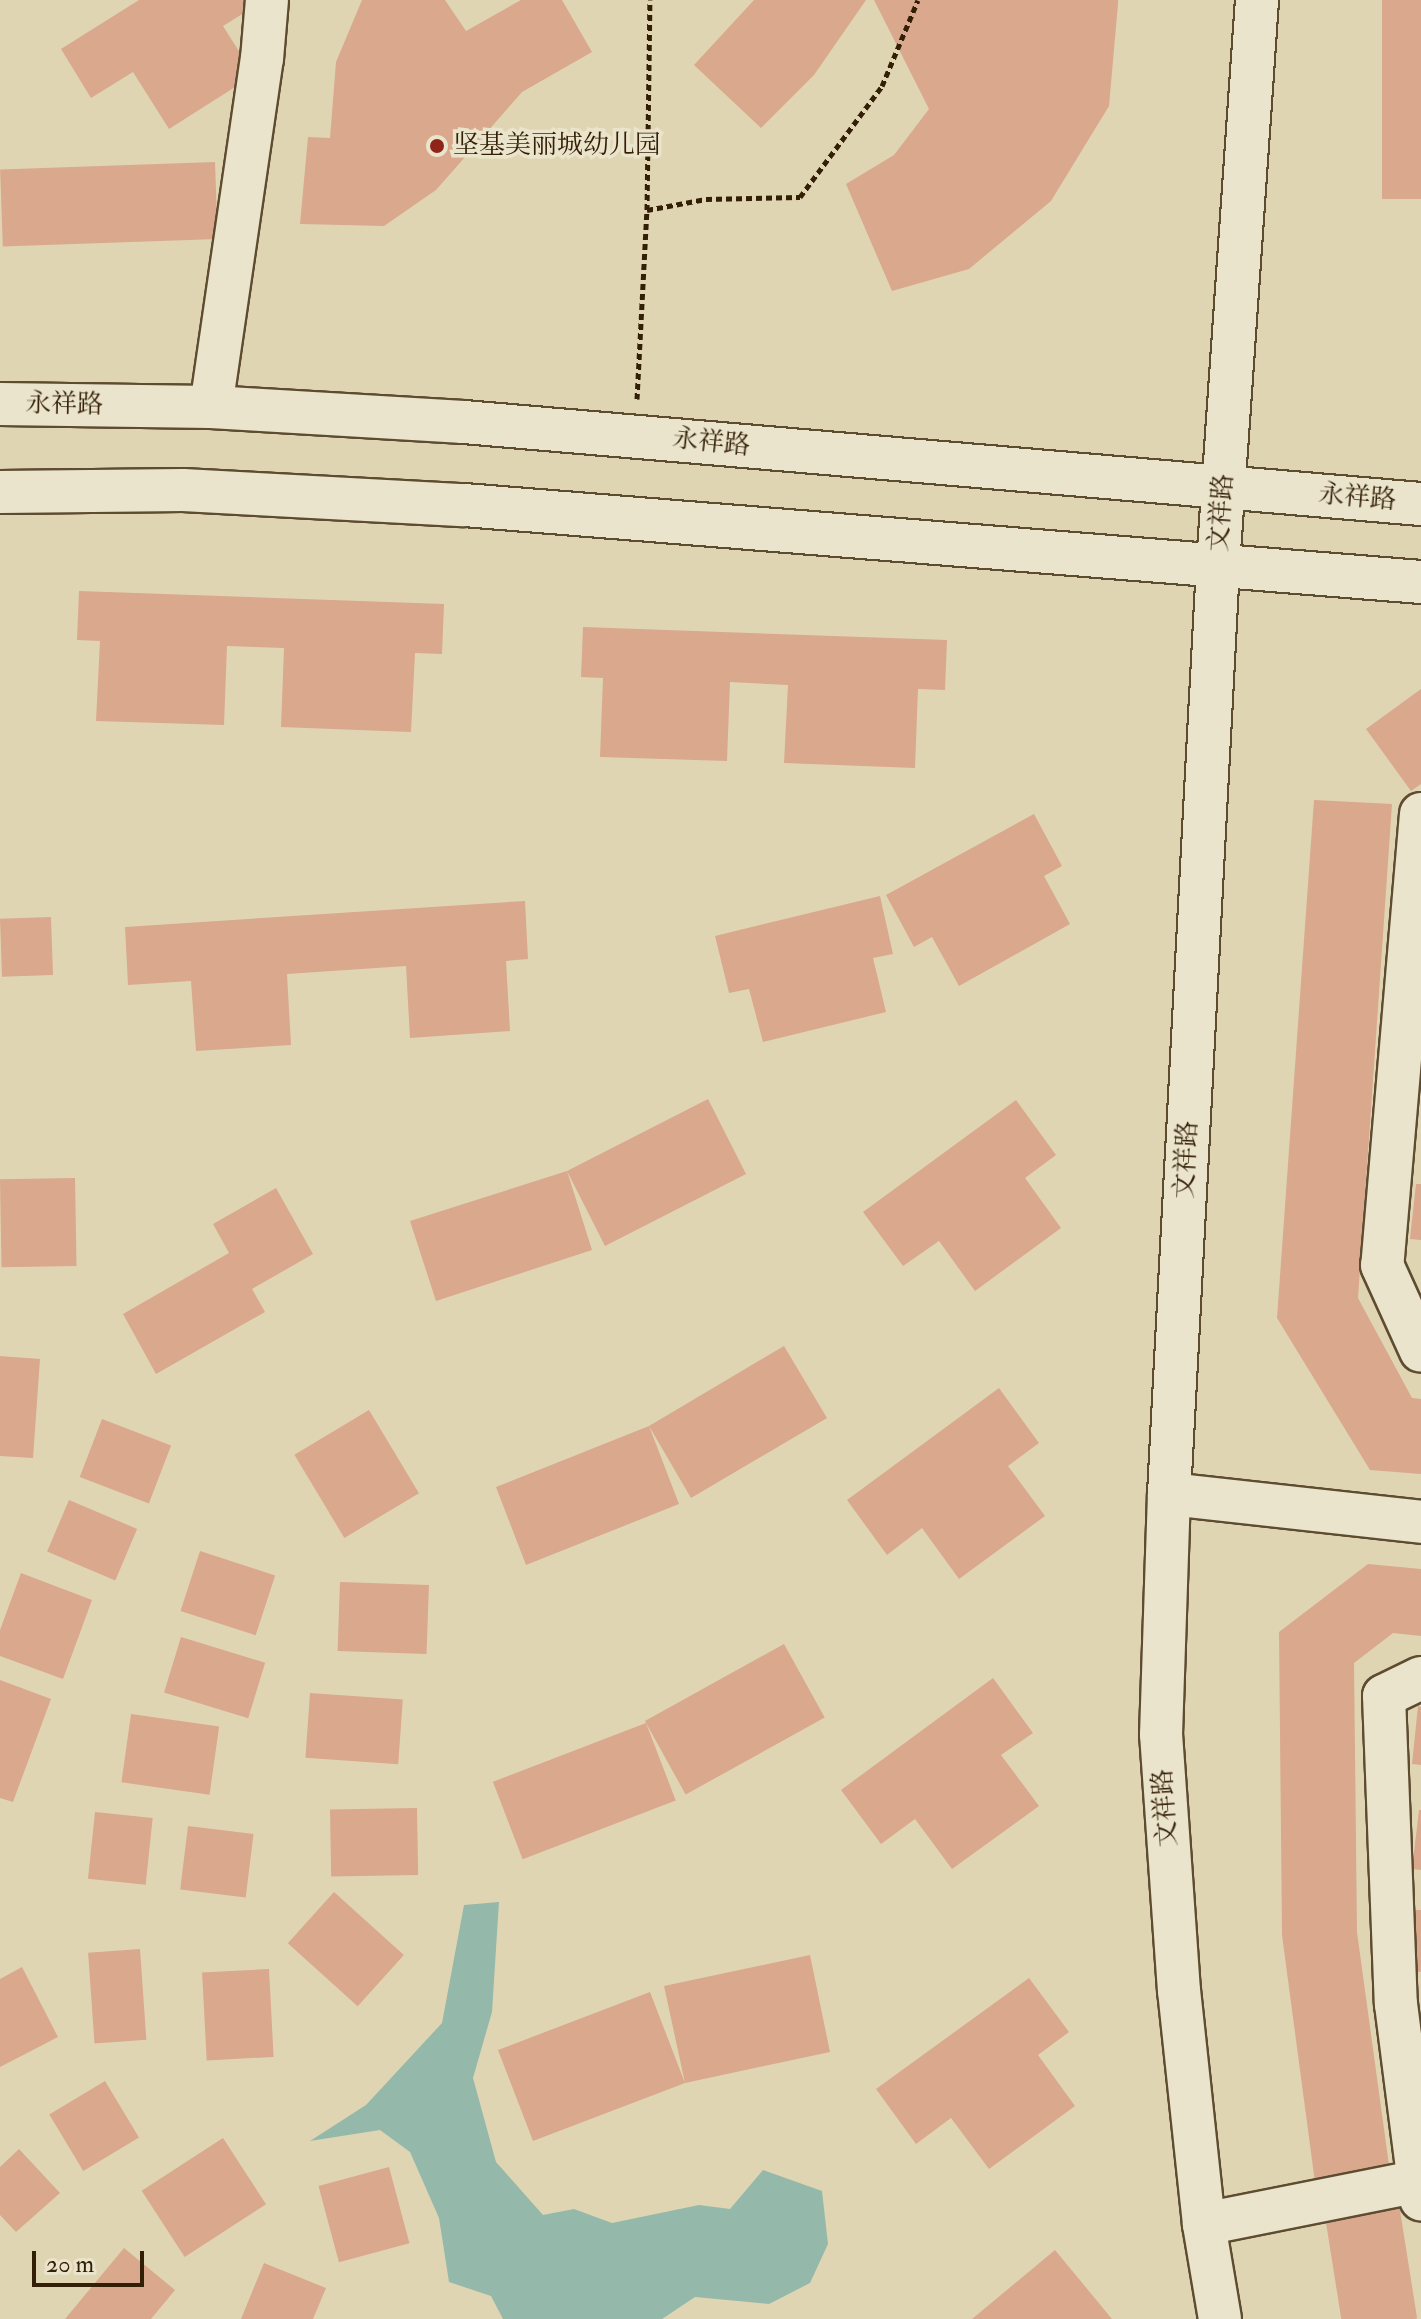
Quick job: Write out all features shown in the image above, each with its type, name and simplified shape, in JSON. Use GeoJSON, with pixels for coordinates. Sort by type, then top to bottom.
{"type":"FeatureCollection","features":[{"type":"Feature","properties":{"kind":"street"},"geometry":{"type":"LineString","coordinates":[[211,407],[262,59],[267,0]]}},
{"type":"Feature","properties":{"kind":"street","name":"文祥路"},"geometry":{"type":"LineString","coordinates":[[1220,2319],[1204,2224],[1179,1991],[1161,1735],[1169,1494],[1218,565],[1257,0]]}},
{"type":"Feature","properties":{"kind":"street","name":"永祥路"},"geometry":{"type":"LineString","coordinates":[[0,404],[211,407],[635,436],[1421,504]]}},
{"type":"Feature","properties":{"kind":"street"},"geometry":{"type":"LineString","coordinates":[[0,492],[183,490],[449,504],[1421,582]]}},
{"type":"Feature","properties":{"kind":"street"},"geometry":{"type":"LineString","coordinates":[[1421,814],[1382,1265],[1421,1351]]}},
{"type":"Feature","properties":{"kind":"street"},"geometry":{"type":"LineString","coordinates":[[1169,1494],[1421,1522]]}},
{"type":"Feature","properties":{"kind":"street"},"geometry":{"type":"LineString","coordinates":[[1204,2224],[1420,2190],[1409,2005],[1384,1696],[1421,1678]]}},
{"type":"Feature","properties":{"kind":"path"},"geometry":{"type":"LineString","coordinates":[[635,436],[647,210],[650,0]]}},
{"type":"Feature","properties":{"kind":"path"},"geometry":{"type":"LineString","coordinates":[[647,210],[706,199],[800,197],[882,86],[918,0]]}},
{"type":"Feature","properties":{"kind":"shaded area"},"geometry":{"type":"Polygon","coordinates":[[[499,1902],[492,2012],[473,2078],[496,2162],[543,2215],[574,2209],[612,2223],[699,2205],[730,2209],[763,2170],[822,2191],[828,2244],[810,2283],[769,2304],[695,2297],[662,2319],[503,2319],[491,2296],[449,2282],[439,2218],[410,2152],[380,2130],[310,2141],[366,2105],[442,2023],[464,1905],[499,1902]]]}},
{"type":"Feature","properties":{"kind":"building"},"geometry":{"type":"Polygon","coordinates":[[[139,0],[258,0],[260,3],[223,26],[254,75],[169,129],[133,72],[91,98],[61,49],[139,0]]]}},
{"type":"Feature","properties":{"kind":"building"},"geometry":{"type":"Polygon","coordinates":[[[362,0],[445,0],[466,31],[521,0],[562,0],[592,52],[522,92],[436,190],[384,226],[300,224],[308,137],[330,138],[336,62],[362,0]]]}},
{"type":"Feature","properties":{"kind":"building"},"geometry":{"type":"Polygon","coordinates":[[[754,0],[866,0],[814,75],[761,128],[694,65],[754,0]]]}},
{"type":"Feature","properties":{"kind":"building"},"geometry":{"type":"Polygon","coordinates":[[[874,0],[1118,0],[1109,106],[1051,201],[969,269],[892,291],[846,184],[894,155],[929,109],[874,0]]]}},
{"type":"Feature","properties":{"kind":"building"},"geometry":{"type":"Polygon","coordinates":[[[1382,0],[1421,0],[1421,199],[1382,199],[1382,0]]]}},
{"type":"Feature","properties":{"kind":"building"},"geometry":{"type":"Polygon","coordinates":[[[215,162],[218,239],[3,246],[0,170],[215,162]]]}},
{"type":"Feature","properties":{"kind":"building"},"geometry":{"type":"Polygon","coordinates":[[[79,591],[444,604],[442,654],[415,653],[411,732],[281,727],[284,648],[227,646],[224,725],[96,721],[100,641],[77,640],[79,591]]]}},
{"type":"Feature","properties":{"kind":"building"},"geometry":{"type":"Polygon","coordinates":[[[583,627],[947,640],[945,690],[918,689],[915,768],[784,763],[788,685],[730,682],[727,761],[600,757],[603,678],[581,677],[583,627]]]}},
{"type":"Feature","properties":{"kind":"building"},"geometry":{"type":"Polygon","coordinates":[[[1421,689],[1421,784],[1411,791],[1366,729],[1421,689]]]}},
{"type":"Feature","properties":{"kind":"building"},"geometry":{"type":"Polygon","coordinates":[[[1314,800],[1392,804],[1358,1298],[1412,1398],[1421,1399],[1421,1474],[1370,1470],[1277,1318],[1314,800]]]}},
{"type":"Feature","properties":{"kind":"building"},"geometry":{"type":"Polygon","coordinates":[[[1034,814],[1062,866],[1044,876],[1070,924],[959,986],[932,937],[914,947],[886,895],[1034,814]]]}},
{"type":"Feature","properties":{"kind":"building"},"geometry":{"type":"Polygon","coordinates":[[[880,896],[893,954],[873,958],[886,1012],[763,1042],[749,989],[729,993],[715,936],[880,896]]]}},
{"type":"Feature","properties":{"kind":"building"},"geometry":{"type":"Polygon","coordinates":[[[525,901],[528,959],[506,961],[510,1031],[410,1038],[406,966],[287,974],[291,1045],[196,1051],[191,981],[128,985],[125,927],[525,901]]]}},
{"type":"Feature","properties":{"kind":"building"},"geometry":{"type":"Polygon","coordinates":[[[51,917],[53,975],[2,977],[0,919],[51,917]]]}},
{"type":"Feature","properties":{"kind":"building"},"geometry":{"type":"Polygon","coordinates":[[[708,1099],[746,1174],[605,1246],[567,1171],[708,1099]]]}},
{"type":"Feature","properties":{"kind":"building"},"geometry":{"type":"Polygon","coordinates":[[[1016,1100],[1056,1155],[1025,1178],[1061,1228],[975,1291],[939,1241],[903,1266],[863,1212],[1016,1100]]]}},
{"type":"Feature","properties":{"kind":"building"},"geometry":{"type":"Polygon","coordinates":[[[567,1171],[592,1250],[436,1301],[410,1221],[567,1171]]]}},
{"type":"Feature","properties":{"kind":"building"},"geometry":{"type":"Polygon","coordinates":[[[75,1178],[77,1266],[2,1267],[0,1179],[75,1178]]]}},
{"type":"Feature","properties":{"kind":"building"},"geometry":{"type":"Polygon","coordinates":[[[1416,1184],[1421,1184],[1421,1240],[1410,1239],[1416,1184]]]}},
{"type":"Feature","properties":{"kind":"building"},"geometry":{"type":"Polygon","coordinates":[[[276,1188],[313,1254],[252,1289],[265,1312],[156,1374],[123,1314],[229,1253],[213,1224],[276,1188]]]}},
{"type":"Feature","properties":{"kind":"building"},"geometry":{"type":"Polygon","coordinates":[[[784,1346],[827,1418],[691,1498],[649,1426],[784,1346]]]}},
{"type":"Feature","properties":{"kind":"building"},"geometry":{"type":"Polygon","coordinates":[[[0,1356],[40,1359],[33,1458],[0,1456],[0,1356]]]}},
{"type":"Feature","properties":{"kind":"building"},"geometry":{"type":"Polygon","coordinates":[[[999,1388],[1039,1443],[1008,1466],[1045,1516],[959,1579],[922,1528],[887,1555],[847,1500],[999,1388]]]}},
{"type":"Feature","properties":{"kind":"building"},"geometry":{"type":"Polygon","coordinates":[[[369,1410],[419,1493],[344,1538],[294,1455],[369,1410]]]}},
{"type":"Feature","properties":{"kind":"building"},"geometry":{"type":"Polygon","coordinates":[[[102,1419],[171,1446],[149,1503],[80,1477],[102,1419]]]}},
{"type":"Feature","properties":{"kind":"building"},"geometry":{"type":"Polygon","coordinates":[[[649,1426],[679,1504],[526,1565],[496,1487],[649,1426]]]}},
{"type":"Feature","properties":{"kind":"building"},"geometry":{"type":"Polygon","coordinates":[[[69,1500],[137,1529],[115,1580],[47,1552],[69,1500]]]}},
{"type":"Feature","properties":{"kind":"building"},"geometry":{"type":"Polygon","coordinates":[[[200,1551],[275,1575],[256,1635],[181,1611],[200,1551]]]}},
{"type":"Feature","properties":{"kind":"building"},"geometry":{"type":"Polygon","coordinates":[[[1368,1564],[1421,1569],[1421,1636],[1393,1633],[1354,1663],[1357,1932],[1391,2180],[1316,2190],[1282,1935],[1279,1632],[1368,1564]]]}},
{"type":"Feature","properties":{"kind":"building"},"geometry":{"type":"Polygon","coordinates":[[[21,1573],[92,1600],[63,1679],[0,1656],[0,1630],[21,1573]]]}},
{"type":"Feature","properties":{"kind":"building"},"geometry":{"type":"Polygon","coordinates":[[[340,1582],[429,1585],[427,1654],[338,1651],[340,1582]]]}},
{"type":"Feature","properties":{"kind":"building"},"geometry":{"type":"Polygon","coordinates":[[[181,1637],[265,1663],[248,1718],[164,1692],[181,1637]]]}},
{"type":"Feature","properties":{"kind":"building"},"geometry":{"type":"Polygon","coordinates":[[[784,1644],[825,1717],[686,1795],[645,1721],[784,1644]]]}},
{"type":"Feature","properties":{"kind":"building"},"geometry":{"type":"Polygon","coordinates":[[[993,1678],[1033,1733],[1001,1755],[1039,1806],[952,1869],[915,1819],[881,1844],[841,1790],[993,1678]]]}},
{"type":"Feature","properties":{"kind":"building"},"geometry":{"type":"Polygon","coordinates":[[[0,1680],[51,1699],[13,1802],[0,1798],[0,1680]]]}},
{"type":"Feature","properties":{"kind":"building"},"geometry":{"type":"Polygon","coordinates":[[[310,1693],[403,1699],[398,1764],[305,1758],[310,1693]]]}},
{"type":"Feature","properties":{"kind":"building"},"geometry":{"type":"Polygon","coordinates":[[[1418,1706],[1421,1707],[1421,1765],[1412,1764],[1418,1706]]]}},
{"type":"Feature","properties":{"kind":"building"},"geometry":{"type":"Polygon","coordinates":[[[131,1714],[219,1726],[210,1795],[121,1782],[131,1714]]]}},
{"type":"Feature","properties":{"kind":"building"},"geometry":{"type":"Polygon","coordinates":[[[646,1723],[676,1800],[523,1859],[493,1782],[646,1723]]]}},
{"type":"Feature","properties":{"kind":"building"},"geometry":{"type":"Polygon","coordinates":[[[417,1808],[418,1875],[331,1877],[330,1810],[417,1808]]]}},
{"type":"Feature","properties":{"kind":"building"},"geometry":{"type":"Polygon","coordinates":[[[1421,1810],[1421,1870],[1412,1869],[1421,1810]]]}},
{"type":"Feature","properties":{"kind":"building"},"geometry":{"type":"Polygon","coordinates":[[[95,1812],[153,1818],[146,1885],[88,1879],[95,1812]]]}},
{"type":"Feature","properties":{"kind":"building"},"geometry":{"type":"Polygon","coordinates":[[[188,1826],[254,1834],[246,1898],[180,1890],[188,1826]]]}},
{"type":"Feature","properties":{"kind":"building"},"geometry":{"type":"Polygon","coordinates":[[[334,1892],[404,1955],[358,2006],[288,1943],[334,1892]]]}},
{"type":"Feature","properties":{"kind":"building"},"geometry":{"type":"Polygon","coordinates":[[[1416,1910],[1421,1910],[1421,1972],[1409,1970],[1416,1910]]]}},
{"type":"Feature","properties":{"kind":"building"},"geometry":{"type":"Polygon","coordinates":[[[140,1949],[146,2040],[94,2043],[88,1953],[140,1949]]]}},
{"type":"Feature","properties":{"kind":"building"},"geometry":{"type":"Polygon","coordinates":[[[810,1955],[830,2052],[685,2083],[664,1986],[810,1955]]]}},
{"type":"Feature","properties":{"kind":"building"},"geometry":{"type":"Polygon","coordinates":[[[22,1967],[58,2037],[0,2067],[0,1979],[22,1967]]]}},
{"type":"Feature","properties":{"kind":"building"},"geometry":{"type":"Polygon","coordinates":[[[269,1969],[274,2057],[207,2060],[202,1973],[269,1969]]]}},
{"type":"Feature","properties":{"kind":"building"},"geometry":{"type":"Polygon","coordinates":[[[1029,1978],[1069,2032],[1038,2055],[1075,2106],[989,2169],[951,2118],[916,2144],[876,2089],[1029,1978]]]}},
{"type":"Feature","properties":{"kind":"building"},"geometry":{"type":"Polygon","coordinates":[[[650,1992],[685,2083],[533,2141],[498,2050],[650,1992]]]}},
{"type":"Feature","properties":{"kind":"building"},"geometry":{"type":"Polygon","coordinates":[[[105,2081],[139,2138],[83,2171],[49,2114],[105,2081]]]}},
{"type":"Feature","properties":{"kind":"building"},"geometry":{"type":"Polygon","coordinates":[[[223,2138],[266,2204],[185,2257],[142,2191],[223,2138]]]}},
{"type":"Feature","properties":{"kind":"building"},"geometry":{"type":"Polygon","coordinates":[[[19,2149],[60,2193],[16,2232],[0,2215],[0,2167],[19,2149]]]}},
{"type":"Feature","properties":{"kind":"building"},"geometry":{"type":"Polygon","coordinates":[[[389,2167],[409,2243],[339,2262],[318,2186],[389,2167]]]}},
{"type":"Feature","properties":{"kind":"building"},"geometry":{"type":"Polygon","coordinates":[[[1399,2204],[1417,2319],[1341,2319],[1325,2216],[1399,2204]]]}},
{"type":"Feature","properties":{"kind":"building"},"geometry":{"type":"Polygon","coordinates":[[[124,2248],[175,2290],[151,2319],[65,2319],[124,2248]]]}},
{"type":"Feature","properties":{"kind":"building"},"geometry":{"type":"Polygon","coordinates":[[[1055,2250],[1112,2319],[972,2319],[1055,2250]]]}},
{"type":"Feature","properties":{"kind":"building"},"geometry":{"type":"Polygon","coordinates":[[[264,2263],[326,2288],[313,2319],[241,2319],[264,2263]]]}},
{"type":"Feature","properties":{"kind":"place","name":"坚基美丽城幼儿园"},"geometry":{"type":"Point","coordinates":[437,146]}}]}
